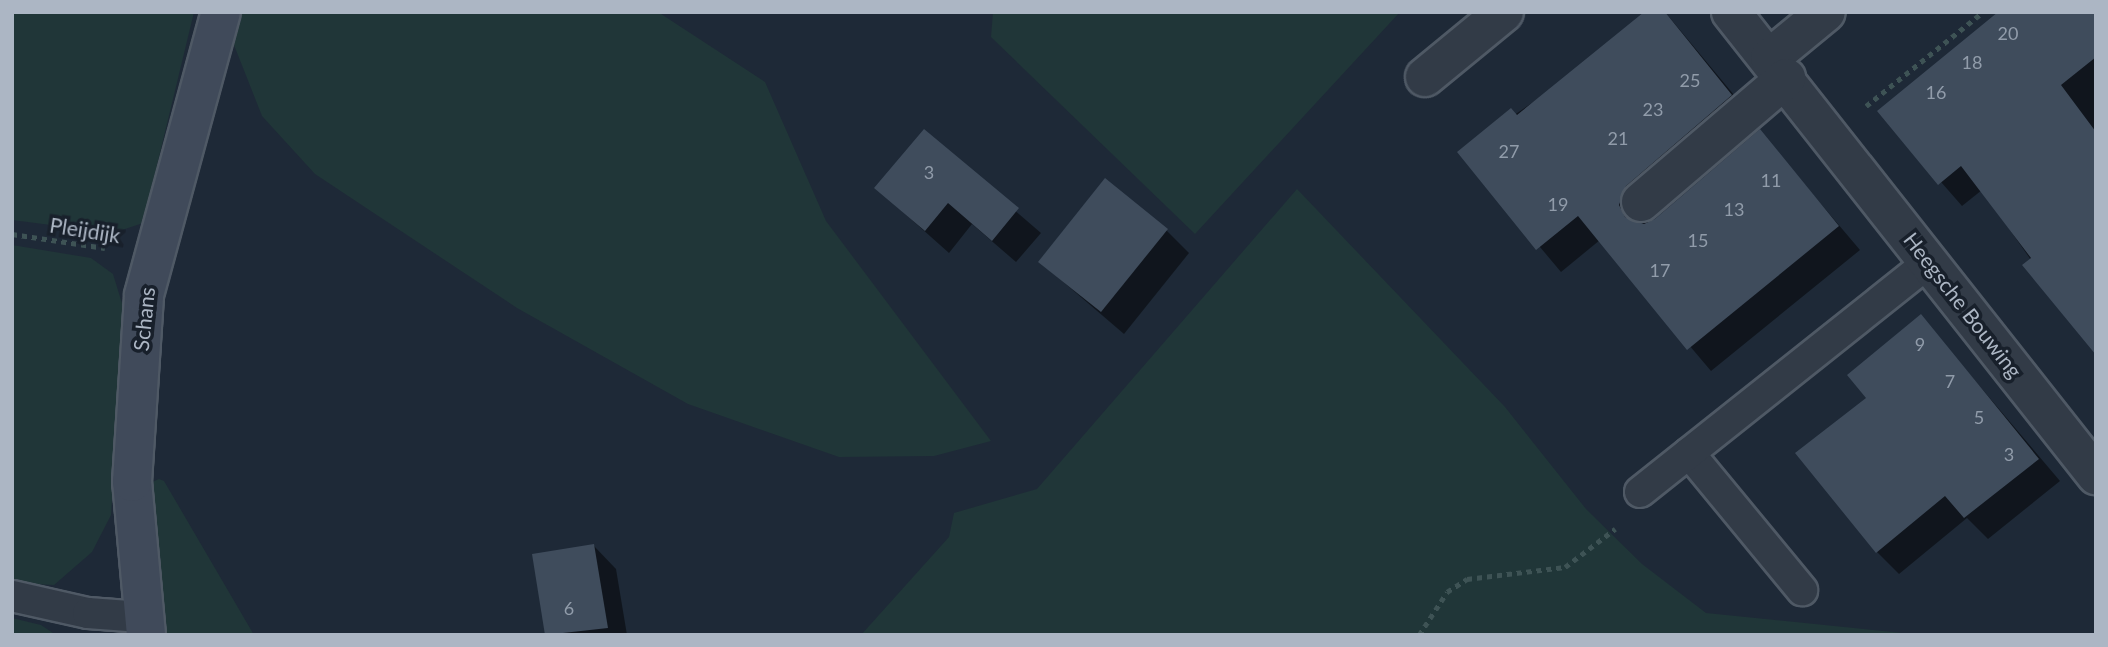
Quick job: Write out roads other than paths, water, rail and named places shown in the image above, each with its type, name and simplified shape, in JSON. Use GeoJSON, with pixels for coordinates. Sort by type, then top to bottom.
{"type":"FeatureCollection","features":[{"type":"Feature","properties":{"kind":"street","name":"Schans"},"geometry":{"type":"LineString","coordinates":[[144,626],[132,482],[144,295],[221,12]]}},
{"type":"Feature","properties":{"kind":"street"},"geometry":{"type":"LineString","coordinates":[[1425,77],[1504,12]]}},
{"type":"Feature","properties":{"kind":"street","name":"Heegsche Bouwing"},"geometry":{"type":"LineString","coordinates":[[1731,12],[1778,68],[2096,475]]}},
{"type":"Feature","properties":{"kind":"street"},"geometry":{"type":"LineString","coordinates":[[1641,202],[1778,68],[1826,12]]}},
{"type":"Feature","properties":{"kind":"lane"},"geometry":{"type":"LineString","coordinates":[[1640,492],[1929,262]]}},
{"type":"Feature","properties":{"kind":"lane"},"geometry":{"type":"LineString","coordinates":[[1689,453],[1802,590]]}},
{"type":"Feature","properties":{"kind":"lane"},"geometry":{"type":"LineString","coordinates":[[12,596],[144,626]]}}]}
